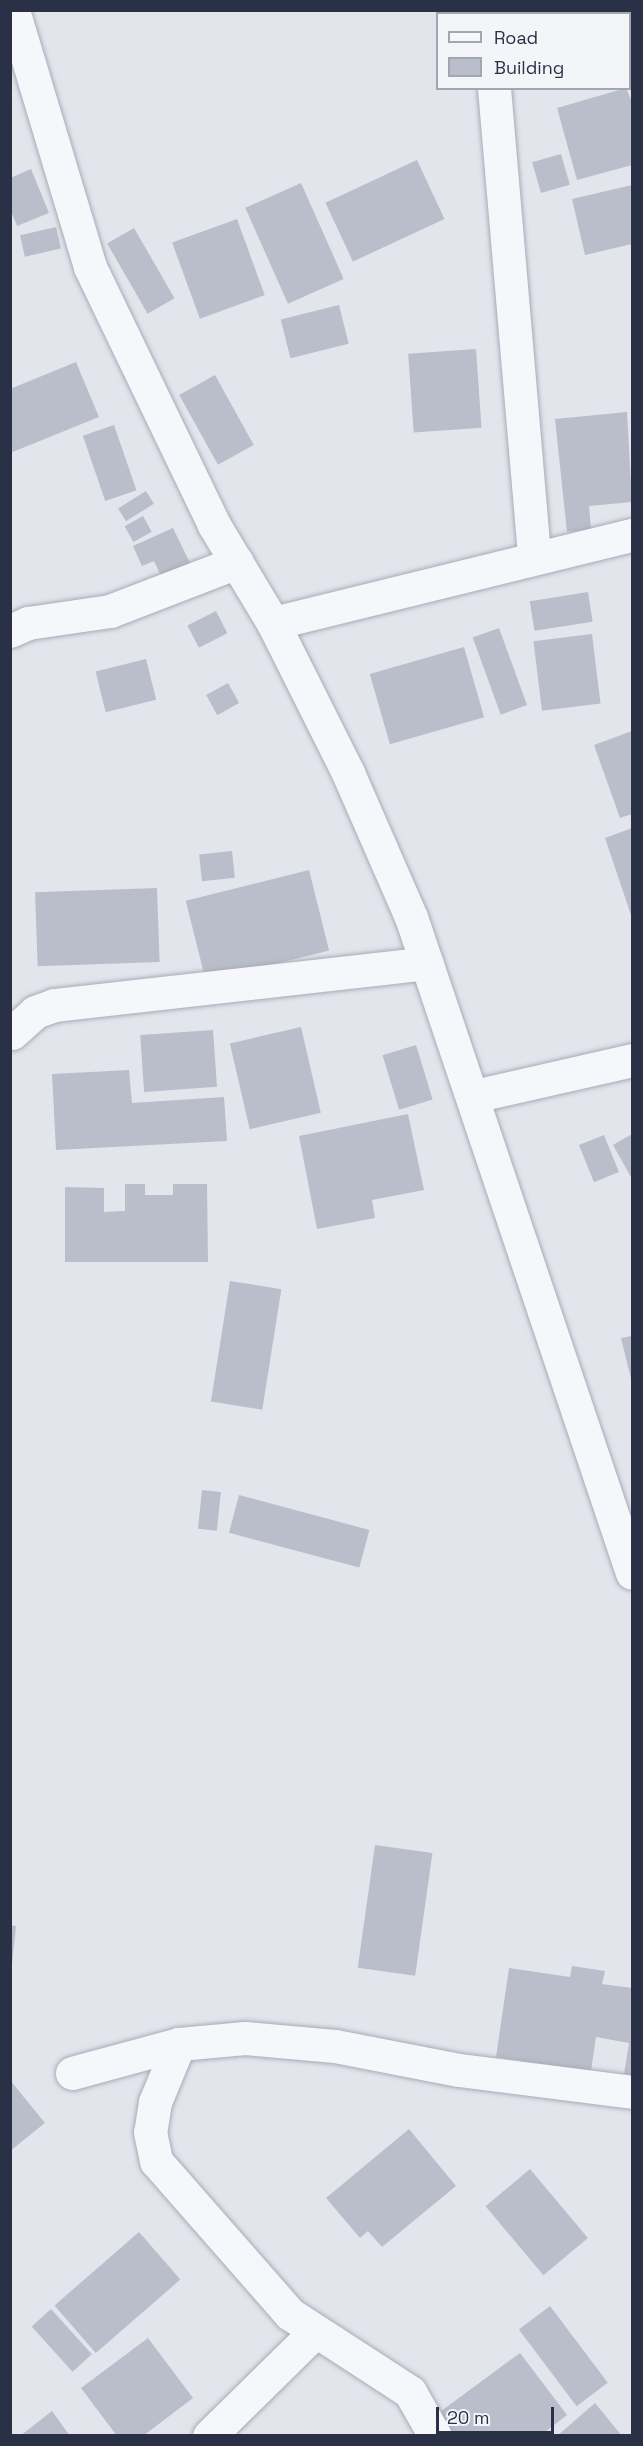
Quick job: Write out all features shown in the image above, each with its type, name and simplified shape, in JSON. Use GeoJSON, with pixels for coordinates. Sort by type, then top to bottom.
{"type":"FeatureCollection","features":[{"type":"Feature","properties":{"kind":"street"},"geometry":{"type":"LineString","coordinates":[[13,10],[20,63],[90,267],[237,562],[273,623],[380,840],[474,1096],[633,1573]]}},
{"type":"Feature","properties":{"kind":"street"},"geometry":{"type":"LineString","coordinates":[[494,90],[534,555]]}},
{"type":"Feature","properties":{"kind":"street"},"geometry":{"type":"LineString","coordinates":[[273,623],[534,555],[633,535]]}},
{"type":"Feature","properties":{"kind":"street"},"geometry":{"type":"LineString","coordinates":[[10,631],[28,623],[110,611],[237,562]]}},
{"type":"Feature","properties":{"kind":"street"},"geometry":{"type":"LineString","coordinates":[[11,1031],[35,1012],[54,1005],[427,963]]}},
{"type":"Feature","properties":{"kind":"street"},"geometry":{"type":"LineString","coordinates":[[474,1096],[633,1060]]}},
{"type":"Feature","properties":{"kind":"street"},"geometry":{"type":"LineString","coordinates":[[72,2073],[179,2044],[245,2038],[335,2046],[459,2070],[633,2092]]}},
{"type":"Feature","properties":{"kind":"street"},"geometry":{"type":"LineString","coordinates":[[179,2044],[154,2102],[150,2132],[156,2161],[290,2314],[410,2392],[435,2436]]}},
{"type":"Feature","properties":{"kind":"street"},"geometry":{"type":"LineString","coordinates":[[209,2436],[315,2332]]}},
{"type":"Feature","properties":{"kind":"building"},"geometry":{"type":"Polygon","coordinates":[[[619,90],[627,90],[632,102],[632,165],[577,180],[557,108],[619,90]]]}},
{"type":"Feature","properties":{"kind":"building"},"geometry":{"type":"Polygon","coordinates":[[[561,154],[570,185],[541,193],[532,162],[561,154]]]}},
{"type":"Feature","properties":{"kind":"building"},"geometry":{"type":"Polygon","coordinates":[[[417,160],[444,219],[353,262],[325,203],[417,160]]]}},
{"type":"Feature","properties":{"kind":"building"},"geometry":{"type":"Polygon","coordinates":[[[31,169],[49,213],[17,226],[10,209],[10,178],[31,169]]]}},
{"type":"Feature","properties":{"kind":"building"},"geometry":{"type":"Polygon","coordinates":[[[301,183],[344,279],[288,304],[245,208],[301,183]]]}},
{"type":"Feature","properties":{"kind":"building"},"geometry":{"type":"Polygon","coordinates":[[[632,185],[632,244],[585,255],[572,199],[632,185]]]}},
{"type":"Feature","properties":{"kind":"building"},"geometry":{"type":"Polygon","coordinates":[[[237,219],[265,295],[200,319],[172,243],[237,219]]]}},
{"type":"Feature","properties":{"kind":"building"},"geometry":{"type":"Polygon","coordinates":[[[56,227],[61,248],[25,257],[20,235],[56,227]]]}},
{"type":"Feature","properties":{"kind":"building"},"geometry":{"type":"Polygon","coordinates":[[[134,228],[174,298],[148,314],[107,244],[134,228]]]}},
{"type":"Feature","properties":{"kind":"building"},"geometry":{"type":"Polygon","coordinates":[[[339,305],[349,344],[290,358],[281,320],[339,305]]]}},
{"type":"Feature","properties":{"kind":"building"},"geometry":{"type":"Polygon","coordinates":[[[476,349],[482,428],[414,433],[408,354],[476,349]]]}},
{"type":"Feature","properties":{"kind":"building"},"geometry":{"type":"Polygon","coordinates":[[[76,362],[99,417],[10,453],[10,389],[76,362]]]}},
{"type":"Feature","properties":{"kind":"building"},"geometry":{"type":"Polygon","coordinates":[[[215,375],[254,445],[218,465],[179,395],[215,375]]]}},
{"type":"Feature","properties":{"kind":"building"},"geometry":{"type":"Polygon","coordinates":[[[627,412],[632,502],[589,506],[591,529],[567,532],[555,419],[627,412]]]}},
{"type":"Feature","properties":{"kind":"building"},"geometry":{"type":"Polygon","coordinates":[[[114,425],[136,490],[105,501],[83,436],[114,425]]]}},
{"type":"Feature","properties":{"kind":"building"},"geometry":{"type":"Polygon","coordinates":[[[146,491],[154,504],[126,521],[118,508],[146,491]]]}},
{"type":"Feature","properties":{"kind":"building"},"geometry":{"type":"Polygon","coordinates":[[[143,516],[152,532],[133,542],[125,526],[143,516]]]}},
{"type":"Feature","properties":{"kind":"building"},"geometry":{"type":"Polygon","coordinates":[[[173,528],[191,565],[162,578],[154,561],[142,566],[133,546],[173,528]]]}},
{"type":"Feature","properties":{"kind":"building"},"geometry":{"type":"Polygon","coordinates":[[[588,592],[593,622],[534,631],[530,601],[588,592]]]}},
{"type":"Feature","properties":{"kind":"building"},"geometry":{"type":"Polygon","coordinates":[[[216,611],[227,633],[199,648],[187,626],[216,611]]]}},
{"type":"Feature","properties":{"kind":"building"},"geometry":{"type":"Polygon","coordinates":[[[499,628],[527,705],[501,715],[473,638],[499,628]]]}},
{"type":"Feature","properties":{"kind":"building"},"geometry":{"type":"Polygon","coordinates":[[[592,634],[601,703],[542,711],[533,641],[592,634]]]}},
{"type":"Feature","properties":{"kind":"building"},"geometry":{"type":"Polygon","coordinates":[[[464,647],[484,717],[390,744],[370,674],[464,647]]]}},
{"type":"Feature","properties":{"kind":"building"},"geometry":{"type":"Polygon","coordinates":[[[146,659],[156,700],[106,712],[96,672],[146,659]]]}},
{"type":"Feature","properties":{"kind":"building"},"geometry":{"type":"Polygon","coordinates":[[[228,683],[239,703],[217,715],[206,695],[228,683]]]}},
{"type":"Feature","properties":{"kind":"building"},"geometry":{"type":"Polygon","coordinates":[[[632,731],[632,814],[620,818],[594,745],[632,731]]]}},
{"type":"Feature","properties":{"kind":"building"},"geometry":{"type":"Polygon","coordinates":[[[632,828],[632,918],[605,838],[632,828]]]}},
{"type":"Feature","properties":{"kind":"building"},"geometry":{"type":"Polygon","coordinates":[[[232,851],[235,878],[202,881],[199,854],[232,851]]]}},
{"type":"Feature","properties":{"kind":"building"},"geometry":{"type":"Polygon","coordinates":[[[309,870],[329,951],[206,981],[186,901],[309,870]]]}},
{"type":"Feature","properties":{"kind":"building"},"geometry":{"type":"Polygon","coordinates":[[[157,888],[160,962],[38,966],[35,892],[157,888]]]}},
{"type":"Feature","properties":{"kind":"building"},"geometry":{"type":"Polygon","coordinates":[[[301,1027],[321,1113],[250,1129],[230,1043],[301,1027]]]}},
{"type":"Feature","properties":{"kind":"building"},"geometry":{"type":"Polygon","coordinates":[[[213,1030],[217,1087],[144,1092],[140,1035],[213,1030]]]}},
{"type":"Feature","properties":{"kind":"building"},"geometry":{"type":"Polygon","coordinates":[[[416,1045],[433,1100],[399,1110],[383,1055],[416,1045]]]}},
{"type":"Feature","properties":{"kind":"building"},"geometry":{"type":"Polygon","coordinates":[[[129,1070],[132,1103],[224,1097],[227,1141],[56,1150],[52,1074],[129,1070]]]}},
{"type":"Feature","properties":{"kind":"building"},"geometry":{"type":"Polygon","coordinates":[[[408,1114],[424,1190],[372,1200],[375,1218],[317,1229],[299,1136],[408,1114]]]}},
{"type":"Feature","properties":{"kind":"building"},"geometry":{"type":"Polygon","coordinates":[[[632,1134],[632,1176],[631,1177],[613,1145],[632,1134]]]}},
{"type":"Feature","properties":{"kind":"building"},"geometry":{"type":"Polygon","coordinates":[[[604,1135],[619,1172],[594,1182],[579,1145],[604,1135]]]}},
{"type":"Feature","properties":{"kind":"building"},"geometry":{"type":"Polygon","coordinates":[[[125,1184],[145,1184],[145,1195],[173,1195],[173,1184],[207,1184],[208,1262],[65,1262],[65,1187],[104,1188],[104,1212],[125,1211],[125,1184]]]}},
{"type":"Feature","properties":{"kind":"building"},"geometry":{"type":"Polygon","coordinates":[[[230,1281],[281,1289],[262,1410],[211,1401],[230,1281]]]}},
{"type":"Feature","properties":{"kind":"building"},"geometry":{"type":"Polygon","coordinates":[[[632,1336],[632,1383],[621,1338],[632,1336]]]}},
{"type":"Feature","properties":{"kind":"building"},"geometry":{"type":"Polygon","coordinates":[[[202,1490],[221,1492],[217,1531],[198,1529],[202,1490]]]}},
{"type":"Feature","properties":{"kind":"building"},"geometry":{"type":"Polygon","coordinates":[[[239,1495],[369,1530],[359,1568],[229,1533],[239,1495]]]}},
{"type":"Feature","properties":{"kind":"building"},"geometry":{"type":"Polygon","coordinates":[[[375,1845],[432,1853],[415,1976],[358,1968],[375,1845]]]}},
{"type":"Feature","properties":{"kind":"building"},"geometry":{"type":"Polygon","coordinates":[[[10,1925],[16,1926],[12,1964],[10,1964],[10,1925]]]}},
{"type":"Feature","properties":{"kind":"building"},"geometry":{"type":"Polygon","coordinates":[[[572,1966],[605,1971],[602,1984],[632,1988],[632,2075],[624,2074],[629,2043],[596,2037],[591,2071],[496,2057],[509,1968],[570,1977],[572,1966]]]}},
{"type":"Feature","properties":{"kind":"building"},"geometry":{"type":"Polygon","coordinates":[[[10,2080],[45,2123],[10,2151],[10,2080]]]}},
{"type":"Feature","properties":{"kind":"building"},"geometry":{"type":"Polygon","coordinates":[[[409,2129],[456,2186],[382,2247],[368,2231],[360,2238],[326,2198],[409,2129]]]}},
{"type":"Feature","properties":{"kind":"building"},"geometry":{"type":"Polygon","coordinates":[[[530,2169],[588,2238],[543,2275],[486,2206],[530,2169]]]}},
{"type":"Feature","properties":{"kind":"building"},"geometry":{"type":"Polygon","coordinates":[[[139,2232],[180,2280],[96,2353],[54,2305],[139,2232]]]}},
{"type":"Feature","properties":{"kind":"building"},"geometry":{"type":"Polygon","coordinates":[[[550,2306],[608,2383],[577,2406],[519,2329],[550,2306]]]}},
{"type":"Feature","properties":{"kind":"building"},"geometry":{"type":"Polygon","coordinates":[[[51,2309],[92,2354],[72,2372],[32,2326],[51,2309]]]}},
{"type":"Feature","properties":{"kind":"building"},"geometry":{"type":"Polygon","coordinates":[[[148,2338],[193,2398],[143,2436],[117,2436],[81,2388],[148,2338]]]}},
{"type":"Feature","properties":{"kind":"building"},"geometry":{"type":"Polygon","coordinates":[[[520,2353],[567,2415],[540,2436],[447,2436],[433,2417],[520,2353]]]}},
{"type":"Feature","properties":{"kind":"building"},"geometry":{"type":"Polygon","coordinates":[[[595,2403],[622,2436],[557,2436],[595,2403]]]}},
{"type":"Feature","properties":{"kind":"building"},"geometry":{"type":"Polygon","coordinates":[[[52,2411],[70,2436],[20,2436],[52,2411]]]}}]}
